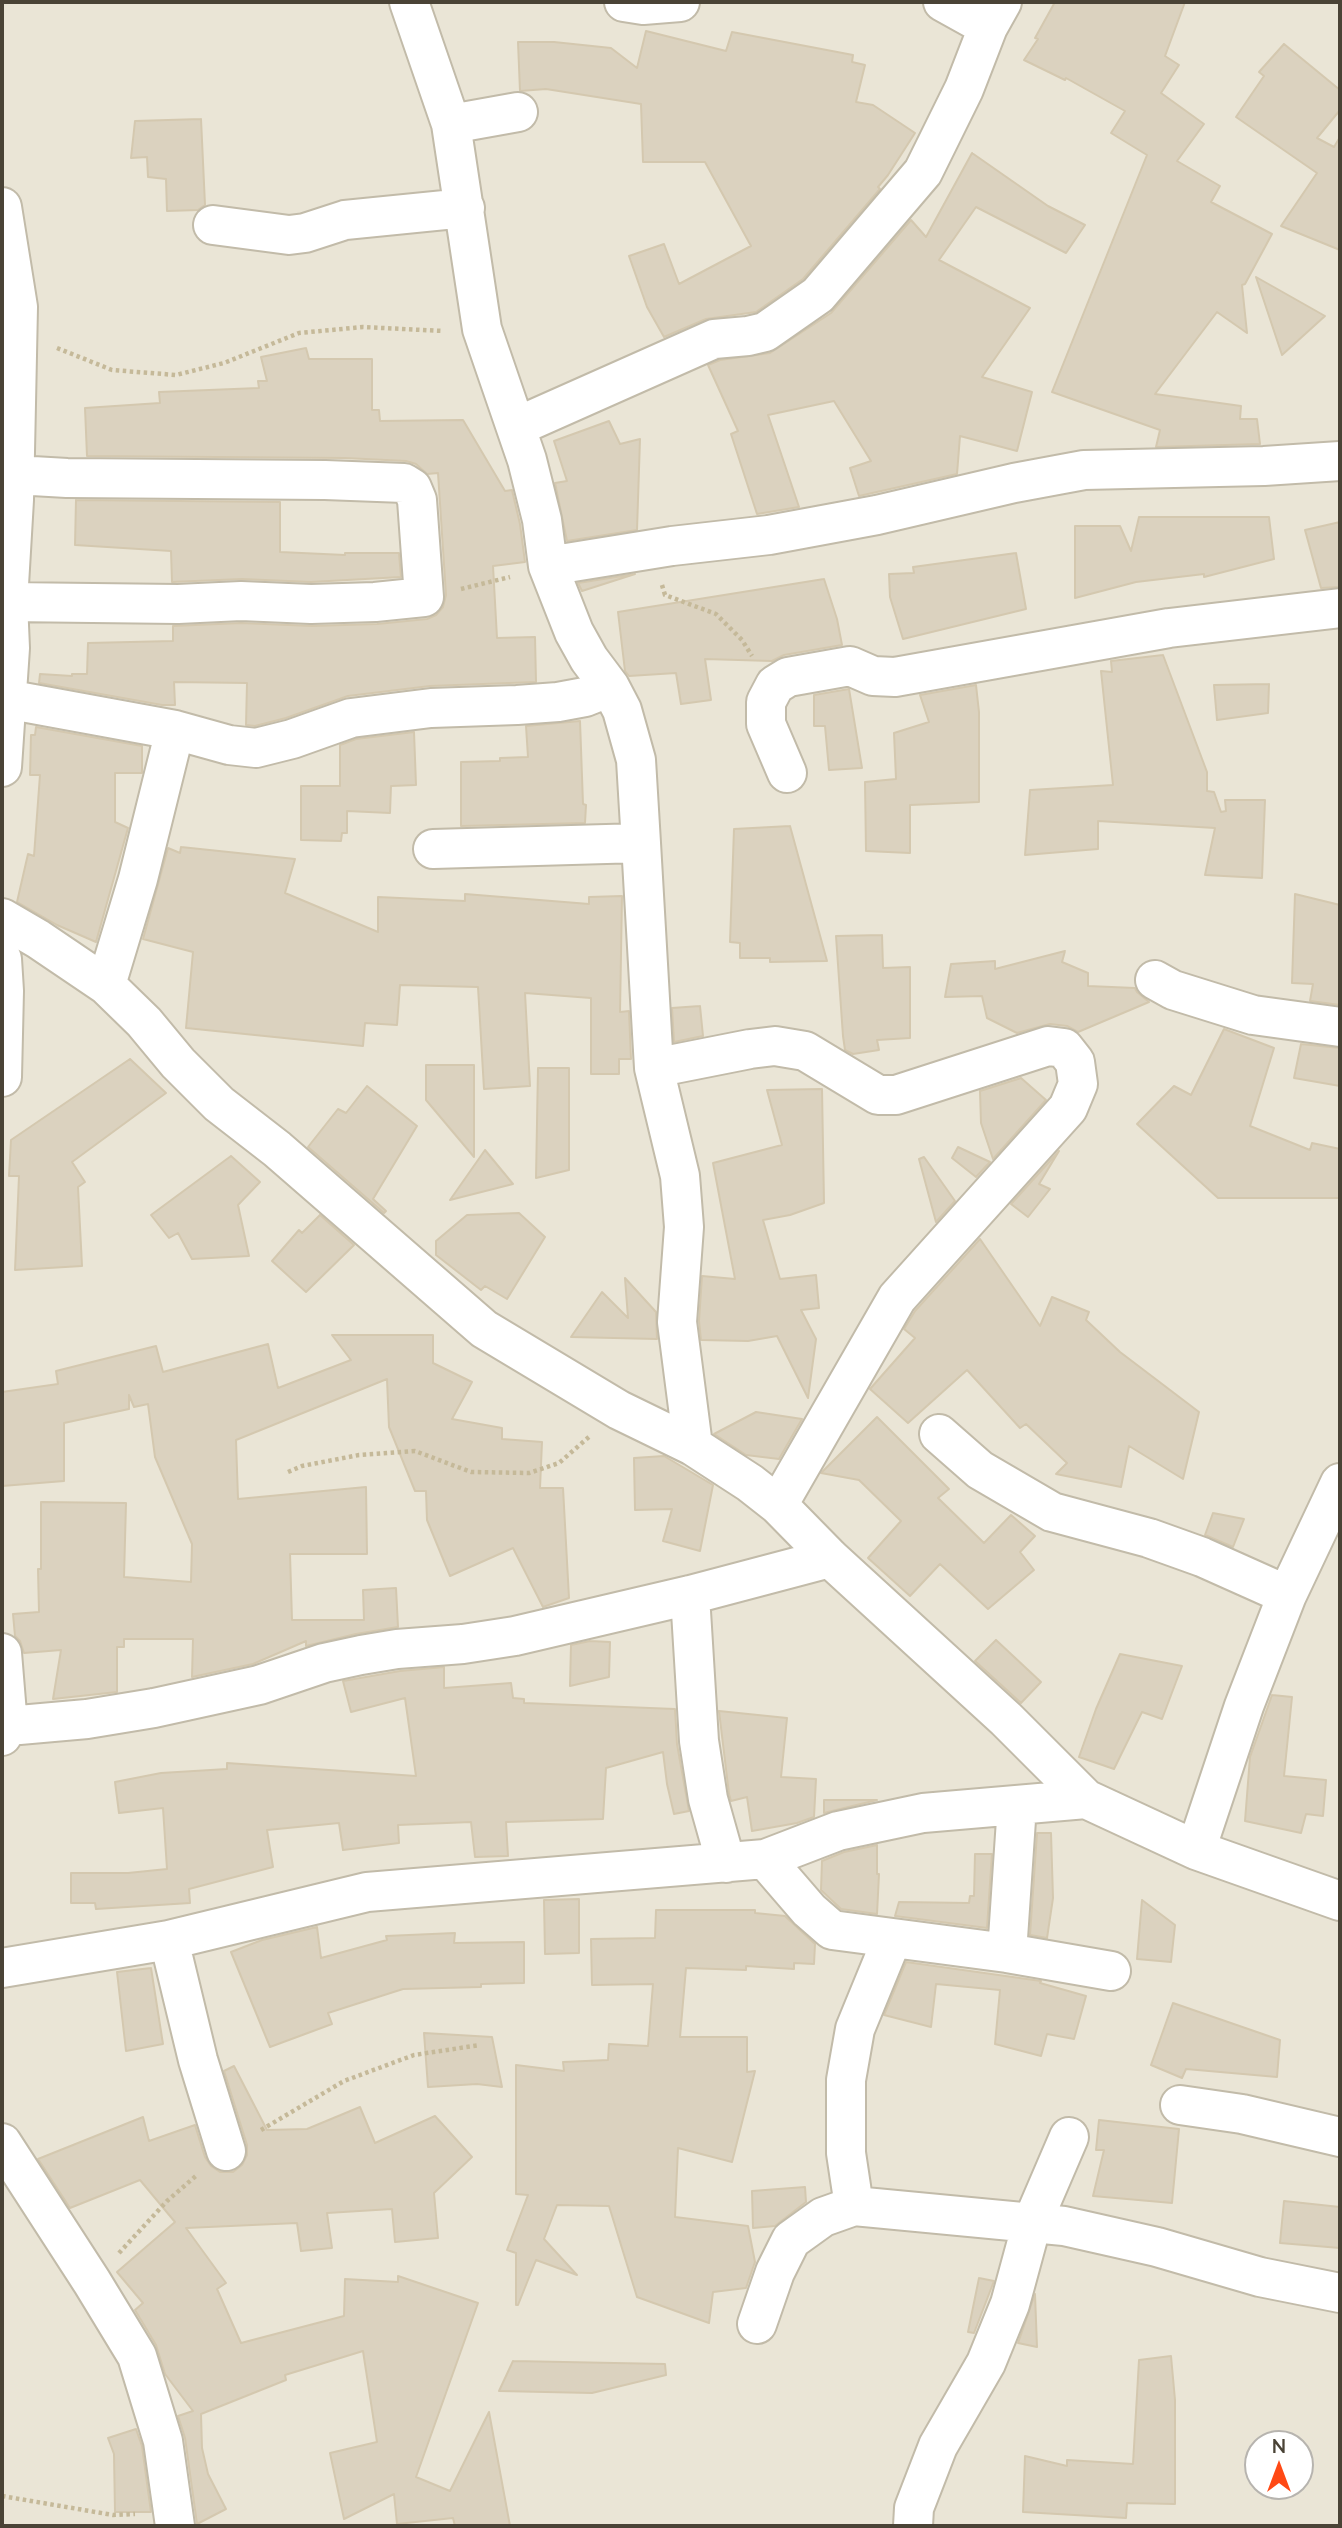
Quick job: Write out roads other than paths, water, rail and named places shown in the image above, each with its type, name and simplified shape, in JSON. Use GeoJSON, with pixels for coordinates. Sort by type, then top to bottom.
{"type":"FeatureCollection","features":[{"type":"Feature","properties":{"kind":"street"},"geometry":{"type":"LineString","coordinates":[[409,2],[450,124],[482,329],[527,460],[542,520],[548,566],[574,632],[622,710],[636,760],[654,1068],[680,1175],[684,1227],[677,1322],[693,1446]]}},
{"type":"Feature","properties":{"kind":"street"},"geometry":{"type":"LineString","coordinates":[[624,2],[643,5],[680,2]]}},
{"type":"Feature","properties":{"kind":"street"},"geometry":{"type":"LineString","coordinates":[[516,427],[714,339],[748,337],[765,332],[818,295],[923,172],[964,89],[995,14],[943,2]]}},
{"type":"Feature","properties":{"kind":"street"},"geometry":{"type":"LineString","coordinates":[[450,124],[518,112]]}},
{"type":"Feature","properties":{"kind":"street"},"geometry":{"type":"LineString","coordinates":[[2,207],[10,306],[10,464],[6,596],[10,648],[2,767]]}},
{"type":"Feature","properties":{"kind":"street"},"geometry":{"type":"LineString","coordinates":[[213,225],[289,235],[305,233],[345,220],[465,208]]}},
{"type":"Feature","properties":{"kind":"street"},"geometry":{"type":"LineString","coordinates":[[548,566],[672,546],[769,535],[877,515],[1014,482],[1084,470],[1264,466],[1340,461]]}},
{"type":"Feature","properties":{"kind":"street"},"geometry":{"type":"LineString","coordinates":[[6,596],[178,604],[241,601],[311,604],[424,597],[417,500],[412,488],[404,483],[67,478],[10,464]]}},
{"type":"Feature","properties":{"kind":"street"},"geometry":{"type":"LineString","coordinates":[[787,773],[766,724],[766,702],[775,685],[788,677],[850,666],[873,676],[895,677],[1170,628],[1340,608]]}},
{"type":"Feature","properties":{"kind":"street"},"geometry":{"type":"LineString","coordinates":[[6,699],[175,730],[229,745],[256,748],[292,739],[351,718],[431,708],[558,702],[585,697],[610,687]]}},
{"type":"Feature","properties":{"kind":"street"},"geometry":{"type":"LineString","coordinates":[[106,985],[138,879],[175,730]]}},
{"type":"Feature","properties":{"kind":"street"},"geometry":{"type":"LineString","coordinates":[[433,849],[642,843]]}},
{"type":"Feature","properties":{"kind":"street"},"geometry":{"type":"LineString","coordinates":[[2,918],[106,985],[219,1104],[277,1149],[484,1329],[619,1410],[693,1446],[750,1483],[778,1505],[830,1558],[1006,1719],[1086,1800],[1196,1850],[1340,1901]]}},
{"type":"Feature","properties":{"kind":"street"},"geometry":{"type":"LineString","coordinates":[[2,958],[2,1066]]}},
{"type":"Feature","properties":{"kind":"street"},"geometry":{"type":"LineString","coordinates":[[1155,980],[1173,990],[1253,1015],[1340,1027]]}},
{"type":"Feature","properties":{"kind":"street"},"geometry":{"type":"LineString","coordinates":[[654,1068],[775,1046],[805,1051],[878,1095],[896,1095],[1048,1046],[1064,1048],[1075,1062],[1078,1084],[1068,1108],[897,1298],[778,1505]]}},
{"type":"Feature","properties":{"kind":"street"},"geometry":{"type":"LineString","coordinates":[[939,1434],[980,1470],[1052,1512],[1149,1538],[1202,1557],[1287,1595]]}},
{"type":"Feature","properties":{"kind":"street"},"geometry":{"type":"LineString","coordinates":[[1196,1850],[1244,1706],[1287,1595],[1340,1483]]}},
{"type":"Feature","properties":{"kind":"street"},"geometry":{"type":"LineString","coordinates":[[2,1653],[5,1731],[155,1708],[259,1685],[324,1662],[515,1636],[690,1595],[830,1558]]}},
{"type":"Feature","properties":{"kind":"street"},"geometry":{"type":"LineString","coordinates":[[690,1595],[699,1741],[708,1799],[726,1863]]}},
{"type":"Feature","properties":{"kind":"street"},"geometry":{"type":"LineString","coordinates":[[2,1968],[169,1940],[367,1892],[765,1859],[838,1831],[923,1813],[1086,1800]]}},
{"type":"Feature","properties":{"kind":"street"},"geometry":{"type":"LineString","coordinates":[[1007,1953],[1017,1805]]}},
{"type":"Feature","properties":{"kind":"street"},"geometry":{"type":"LineString","coordinates":[[765,1859],[809,1910],[832,1930],[1007,1953],[1111,1971]]}},
{"type":"Feature","properties":{"kind":"street"},"geometry":{"type":"LineString","coordinates":[[854,2206],[846,2153],[846,2080],[855,2029],[892,1939]]}},
{"type":"Feature","properties":{"kind":"street"},"geometry":{"type":"LineString","coordinates":[[169,1940],[198,2060],[226,2151]]}},
{"type":"Feature","properties":{"kind":"street"},"geometry":{"type":"LineString","coordinates":[[1180,2105],[1242,2114],[1340,2137]]}},
{"type":"Feature","properties":{"kind":"street"},"geometry":{"type":"LineString","coordinates":[[913,2526],[914,2508],[938,2445],[986,2363],[1010,2304],[1032,2222],[1069,2137]]}},
{"type":"Feature","properties":{"kind":"street"},"geometry":{"type":"LineString","coordinates":[[2,2143],[92,2282],[136,2356],[163,2441],[173,2520]]}},
{"type":"Feature","properties":{"kind":"street"},"geometry":{"type":"LineString","coordinates":[[757,2324],[775,2272],[791,2239],[823,2217],[854,2206],[1064,2226],[1144,2244],[1261,2277],[1340,2293]]}}]}
